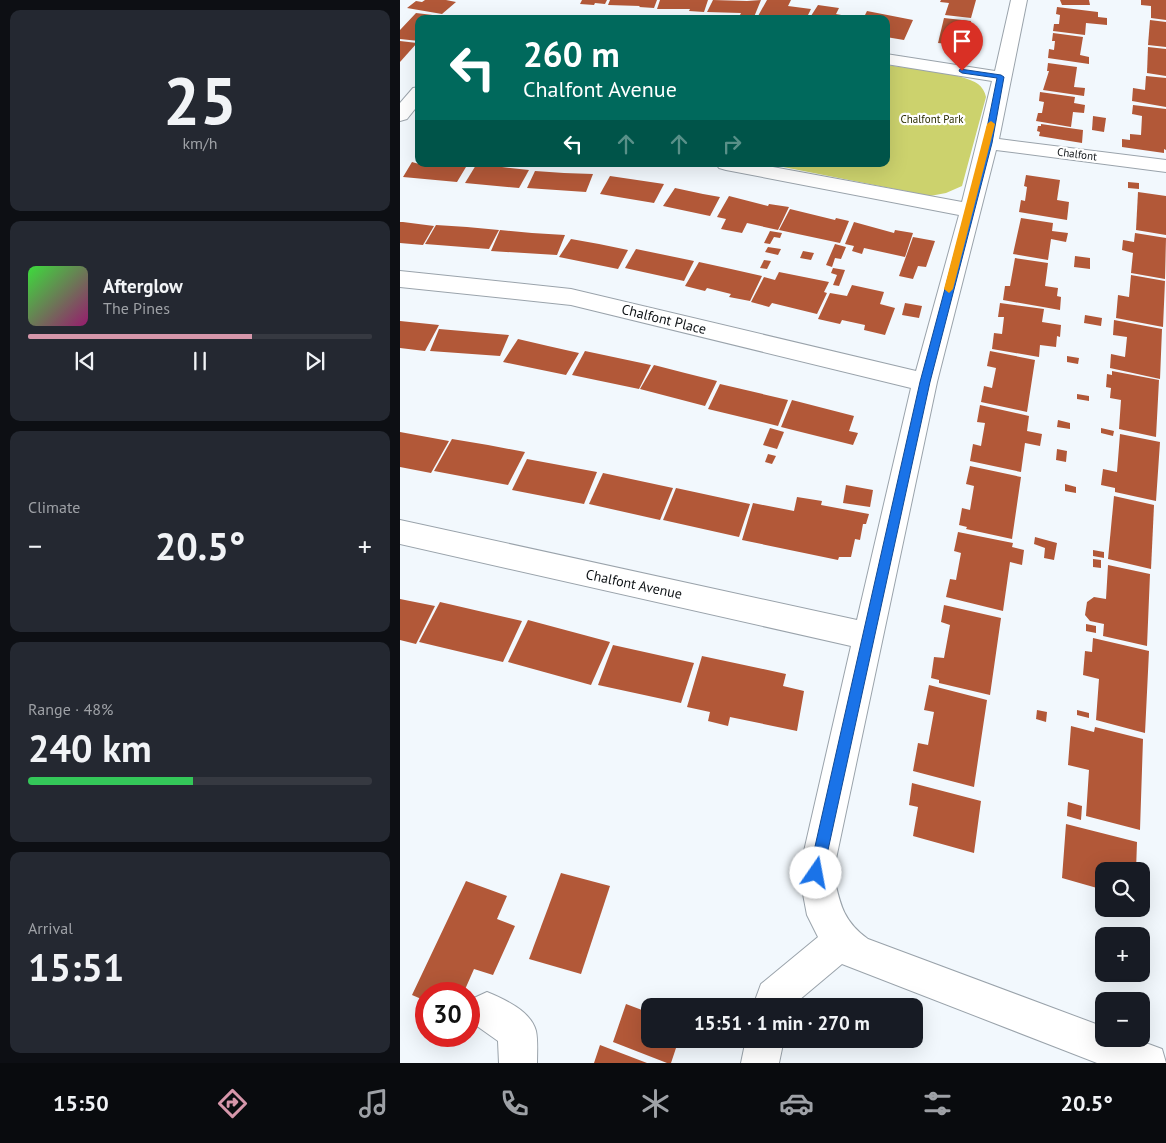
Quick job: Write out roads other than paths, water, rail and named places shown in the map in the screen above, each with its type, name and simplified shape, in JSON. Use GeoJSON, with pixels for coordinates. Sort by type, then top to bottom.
{"type":"FeatureCollection","features":[{"type":"Feature","properties":{"kind":"street"},"geometry":{"type":"LineString","coordinates":[[1019,0],[988,143],[925,382],[816,873],[825,914],[841,941],[857,953],[1148,1063]]}},
{"type":"Feature","properties":{"kind":"street"},"geometry":{"type":"LineString","coordinates":[[890,60],[1001,77]]}},
{"type":"Feature","properties":{"kind":"street"},"geometry":{"type":"LineString","coordinates":[[403,123],[415,100]]}},
{"type":"Feature","properties":{"kind":"street","name":"Chalfont"},"geometry":{"type":"LineString","coordinates":[[988,143],[1166,166]]}},
{"type":"Feature","properties":{"kind":"street"},"geometry":{"type":"LineString","coordinates":[[742,167],[969,210]]}},
{"type":"Feature","properties":{"kind":"street","name":"Chalfont Place"},"geometry":{"type":"LineString","coordinates":[[400,279],[571,297],[925,382]]}},
{"type":"Feature","properties":{"kind":"street","name":"Chalfont Avenue"},"geometry":{"type":"LineString","coordinates":[[400,532],[868,636]]}},
{"type":"Feature","properties":{"kind":"street"},"geometry":{"type":"LineString","coordinates":[[774,998],[841,941]]}},
{"type":"Feature","properties":{"kind":"street"},"geometry":{"type":"LineString","coordinates":[[487,1011],[517,1031],[518,1063]]}},
{"type":"Feature","properties":{"kind":"street"},"geometry":{"type":"LineString","coordinates":[[760,1063],[763,1048]]}},
{"type":"Feature","properties":{"kind":"park label","name":"Chalfont Park"},"geometry":{"type":"Point","coordinates":[932,119]}}]}
